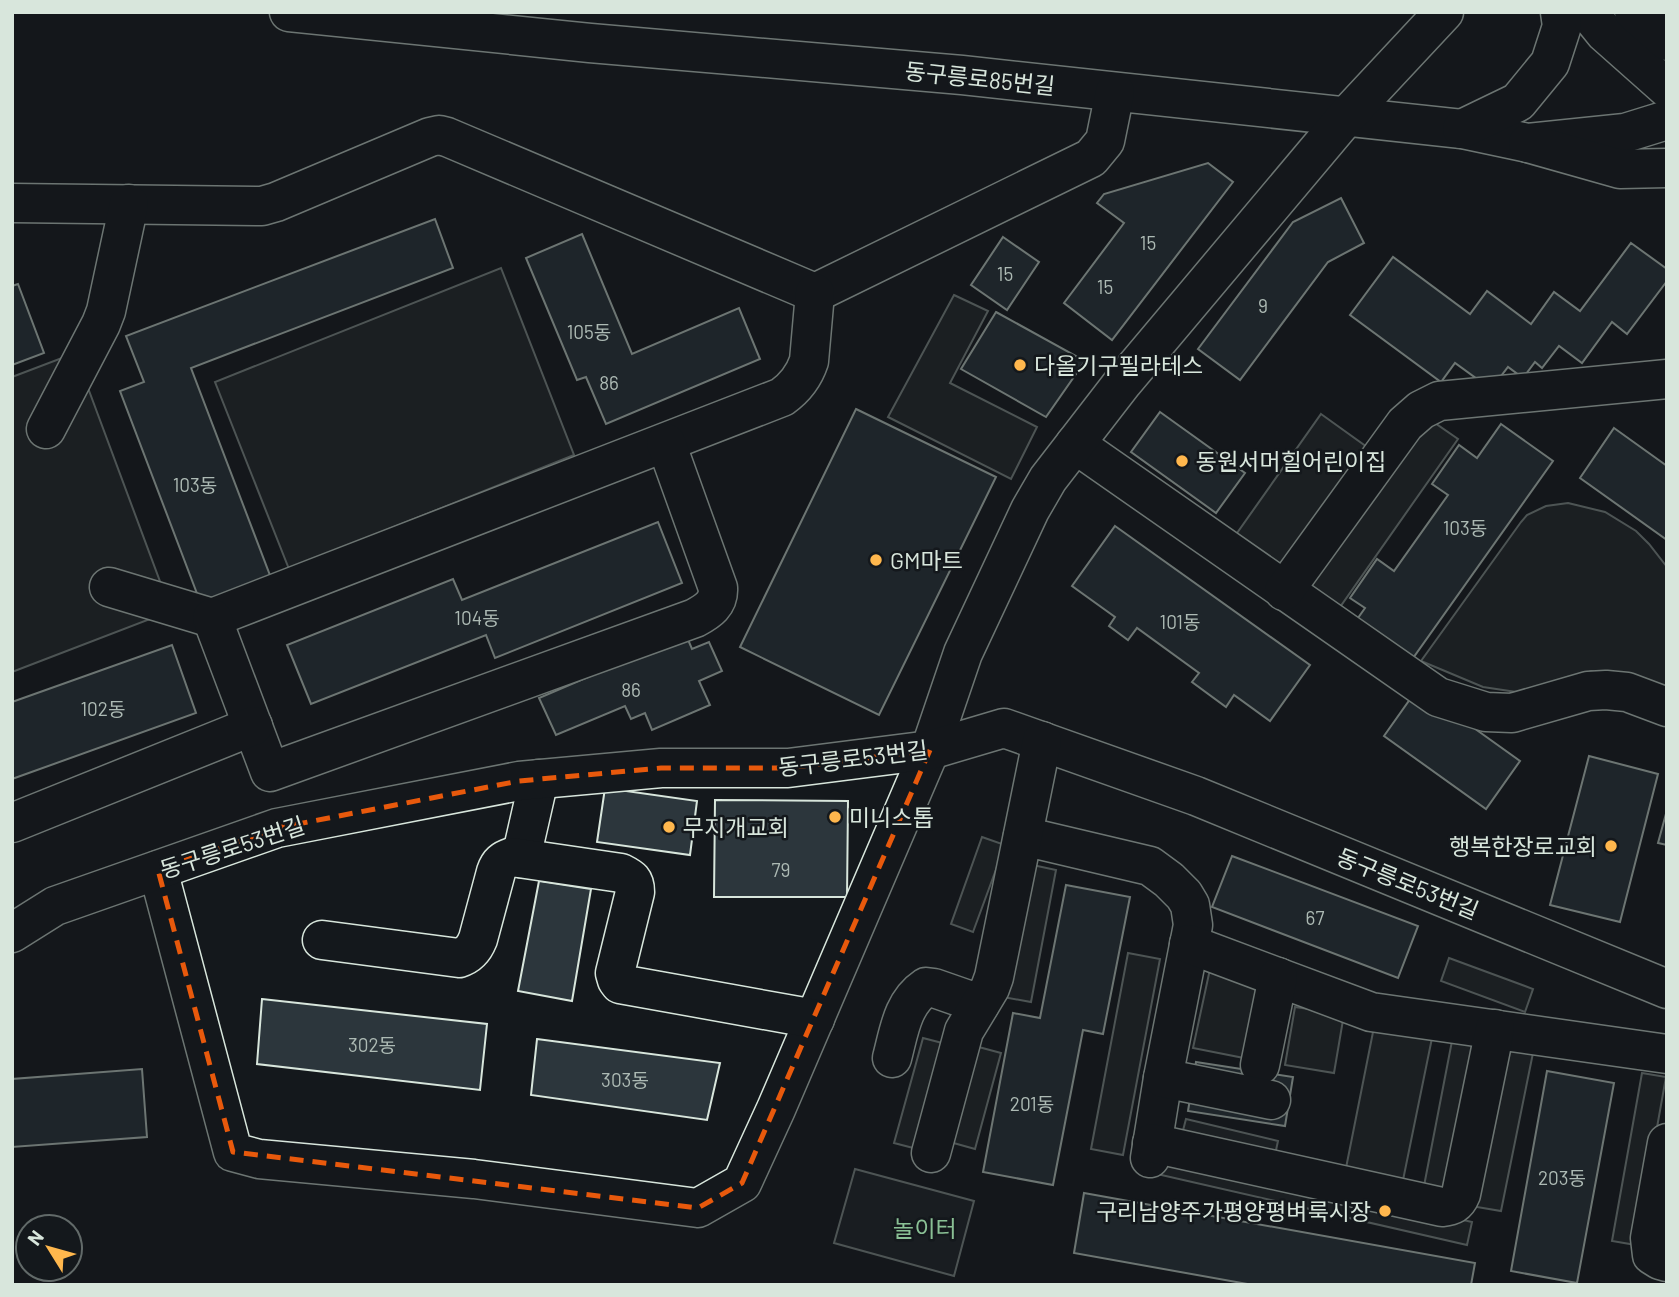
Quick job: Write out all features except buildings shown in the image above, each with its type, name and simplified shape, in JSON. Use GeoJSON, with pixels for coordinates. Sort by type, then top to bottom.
{"type":"FeatureCollection","features":[{"type":"Feature","properties":{"kind":"street","name":"동구릉로85번길"},"geometry":{"type":"LineString","coordinates":[[289,12],[591,28],[962,75],[1462,129],[1528,144],[1625,133],[1667,120]]}},
{"type":"Feature","properties":{"kind":"street"},"geometry":{"type":"LineString","coordinates":[[158,870],[233,1152],[259,1158],[474,1179],[698,1208],[742,1183],[930,750],[963,653],[1030,510],[1048,479],[1123,382],[1345,118],[1444,12]]}},
{"type":"Feature","properties":{"kind":"street"},"geometry":{"type":"LineString","coordinates":[[1462,129],[1518,102],[1550,63],[1562,26],[1560,12]]}},
{"type":"Feature","properties":{"kind":"street"},"geometry":{"type":"LineString","coordinates":[[1588,12],[1605,33],[1667,88]]}},
{"type":"Feature","properties":{"kind":"street"},"geometry":{"type":"LineString","coordinates":[[1634,12],[1667,41]]}},
{"type":"Feature","properties":{"kind":"street"},"geometry":{"type":"LineString","coordinates":[[12,203],[262,206],[439,135],[815,293],[1091,158],[1105,141],[1115,92]]}},
{"type":"Feature","properties":{"kind":"street"},"geometry":{"type":"LineString","coordinates":[[1528,144],[1620,169],[1667,168]]}},
{"type":"Feature","properties":{"kind":"street"},"geometry":{"type":"LineString","coordinates":[[46,429],[101,324],[129,204]]}},
{"type":"Feature","properties":{"kind":"street"},"geometry":{"type":"LineString","coordinates":[[109,587],[212,618],[782,397],[792,390],[805,371],[815,293]]}},
{"type":"Feature","properties":{"kind":"street"},"geometry":{"type":"LineString","coordinates":[[1284,591],[1405,424],[1421,410],[1439,401],[1667,379]]}},
{"type":"Feature","properties":{"kind":"street"},"geometry":{"type":"LineString","coordinates":[[270,772],[705,613],[719,597],[718,588],[666,443]]}},
{"type":"Feature","properties":{"kind":"street"},"geometry":{"type":"LineString","coordinates":[[1075,444],[1438,697],[1486,712],[1512,713],[1588,691],[1606,690],[1627,692],[1667,707]]}},
{"type":"Feature","properties":{"kind":"street"},"geometry":{"type":"LineString","coordinates":[[212,618],[272,780],[264,832]]}},
{"type":"Feature","properties":{"kind":"street"},"geometry":{"type":"LineString","coordinates":[[12,823],[253,726]]}},
{"type":"Feature","properties":{"kind":"street","name":"동구릉로53번길"},"geometry":{"type":"LineString","coordinates":[[12,933],[55,906],[277,828],[519,781],[661,768],[789,768],[930,750],[1004,728],[1196,796],[1667,989]]}},
{"type":"Feature","properties":{"kind":"street"},"geometry":{"type":"LineString","coordinates":[[931,1153],[964,1031],[994,977],[1042,741]]}},
{"type":"Feature","properties":{"kind":"street"},"geometry":{"type":"LineString","coordinates":[[521,858],[539,779]]}},
{"type":"Feature","properties":{"kind":"street"},"geometry":{"type":"LineString","coordinates":[[1023,836],[1150,866],[1184,895],[1190,905],[1193,925],[1151,1150],[1441,1207],[1452,1206],[1461,1194],[1495,1029]]}},
{"type":"Feature","properties":{"kind":"street"},"geometry":{"type":"LineString","coordinates":[[322,940],[459,958],[467,956],[474,948],[496,872],[505,859],[521,858],[621,873],[631,878],[635,884],[635,892],[615,973],[620,984],[815,1018]]}},
{"type":"Feature","properties":{"kind":"street"},"geometry":{"type":"LineString","coordinates":[[1189,944],[1371,1012],[1667,1054]]}},
{"type":"Feature","properties":{"kind":"street"},"geometry":{"type":"LineString","coordinates":[[1163,1078],[1265,1082],[1278,977]]}},
{"type":"Feature","properties":{"kind":"street"},"geometry":{"type":"LineString","coordinates":[[892,1058],[905,1012],[911,1000],[926,987],[980,1004]]}},
{"type":"Feature","properties":{"kind":"street"},"geometry":{"type":"LineString","coordinates":[[1667,1143],[1650,1238],[1653,1255],[1667,1262]]}},
{"type":"Feature","properties":{"kind":"highlighted area"},"geometry":{"type":"Polygon","coordinates":[[[930,750],[742,1183],[698,1208],[233,1152],[158,870],[277,828],[519,781],[661,768],[788,768],[930,750]]]}},
{"type":"Feature","properties":{"kind":"green space","name":"놀이터"},"geometry":{"type":"Polygon","coordinates":[[[855,1169],[974,1201],[954,1276],[834,1243],[855,1169]]]}},
{"type":"Feature","properties":{"kind":"shaded area"},"geometry":{"type":"Polygon","coordinates":[[[501,268],[574,455],[289,569],[215,382],[501,268]]]}},
{"type":"Feature","properties":{"kind":"shaded area"},"geometry":{"type":"Polygon","coordinates":[[[954,295],[988,311],[950,383],[1037,427],[1011,479],[888,417],[954,295]]]}},
{"type":"Feature","properties":{"kind":"shaded area"},"geometry":{"type":"Polygon","coordinates":[[[75,353],[171,611],[12,672],[12,377],[75,353]]]}},
{"type":"Feature","properties":{"kind":"shaded area"},"geometry":{"type":"Polygon","coordinates":[[[1321,414],[1395,467],[1429,419],[1458,439],[1333,617],[1230,543],[1321,414]]]}},
{"type":"Feature","properties":{"kind":"shaded area"},"geometry":{"type":"Polygon","coordinates":[[[1568,503],[1605,512],[1636,531],[1667,567],[1667,690],[1591,671],[1567,682],[1523,693],[1483,687],[1421,661],[1527,515],[1546,506],[1568,503]]]}},
{"type":"Feature","properties":{"kind":"shaded area"},"geometry":{"type":"Polygon","coordinates":[[[982,837],[1005,845],[973,932],[951,924],[982,837]]]}},
{"type":"Feature","properties":{"kind":"shaded area"},"geometry":{"type":"Polygon","coordinates":[[[1028,864],[1056,870],[1031,1002],[1003,997],[1028,864]]]}},
{"type":"Feature","properties":{"kind":"shaded area"},"geometry":{"type":"Polygon","coordinates":[[[1128,953],[1160,959],[1123,1155],[1091,1149],[1128,953]]]}},
{"type":"Feature","properties":{"kind":"shaded area"},"geometry":{"type":"Polygon","coordinates":[[[1449,958],[1533,989],[1525,1012],[1441,981],[1449,958]]]}},
{"type":"Feature","properties":{"kind":"shaded area"},"geometry":{"type":"Polygon","coordinates":[[[1210,969],[1265,980],[1249,1059],[1193,1048],[1210,969]]]}},
{"type":"Feature","properties":{"kind":"shaded area"},"geometry":{"type":"Polygon","coordinates":[[[1295,1007],[1344,1014],[1334,1073],[1285,1065],[1295,1007]]]}},
{"type":"Feature","properties":{"kind":"shaded area"},"geometry":{"type":"Polygon","coordinates":[[[1374,1027],[1432,1038],[1402,1185],[1345,1173],[1374,1027]]]}},
{"type":"Feature","properties":{"kind":"shaded area"},"geometry":{"type":"Polygon","coordinates":[[[923,1038],[950,1045],[921,1150],[894,1143],[923,1038]]]}},
{"type":"Feature","properties":{"kind":"shaded area"},"geometry":{"type":"Polygon","coordinates":[[[1452,1041],[1484,1047],[1456,1192],[1424,1186],[1452,1041]]]}},
{"type":"Feature","properties":{"kind":"shaded area"},"geometry":{"type":"Polygon","coordinates":[[[1505,1042],[1534,1048],[1501,1211],[1471,1206],[1505,1042]]]}},
{"type":"Feature","properties":{"kind":"shaded area"},"geometry":{"type":"Polygon","coordinates":[[[975,1046],[1001,1053],[975,1149],[950,1142],[975,1046]]]}},
{"type":"Feature","properties":{"kind":"shaded area"},"geometry":{"type":"Polygon","coordinates":[[[1642,1073],[1666,1077],[1636,1245],[1612,1241],[1642,1073]]]}},
{"type":"Feature","properties":{"kind":"shaded area"},"geometry":{"type":"Polygon","coordinates":[[[1186,1119],[1278,1141],[1273,1164],[1180,1142],[1186,1119]]]}},
{"type":"Feature","properties":{"kind":"shaded area"},"geometry":{"type":"Polygon","coordinates":[[[1162,1152],[1472,1222],[1467,1245],[1157,1174],[1162,1152]]]}},
{"type":"Feature","properties":{"kind":"place","name":"다올기구필라테스"},"geometry":{"type":"Point","coordinates":[1020,365]}},
{"type":"Feature","properties":{"kind":"place","name":"동원서머힐어린이집"},"geometry":{"type":"Point","coordinates":[1182,461]}},
{"type":"Feature","properties":{"kind":"place","name":"GM마트"},"geometry":{"type":"Point","coordinates":[876,560]}},
{"type":"Feature","properties":{"kind":"place","name":"미니스톱"},"geometry":{"type":"Point","coordinates":[835,817]}},
{"type":"Feature","properties":{"kind":"place","name":"무지개교회"},"geometry":{"type":"Point","coordinates":[669,827]}},
{"type":"Feature","properties":{"kind":"place","name":"행복한장로교회"},"geometry":{"type":"Point","coordinates":[1611,846]}},
{"type":"Feature","properties":{"kind":"place","name":"구리남양주가평양평벼룩시장"},"geometry":{"type":"Point","coordinates":[1385,1211]}}]}
